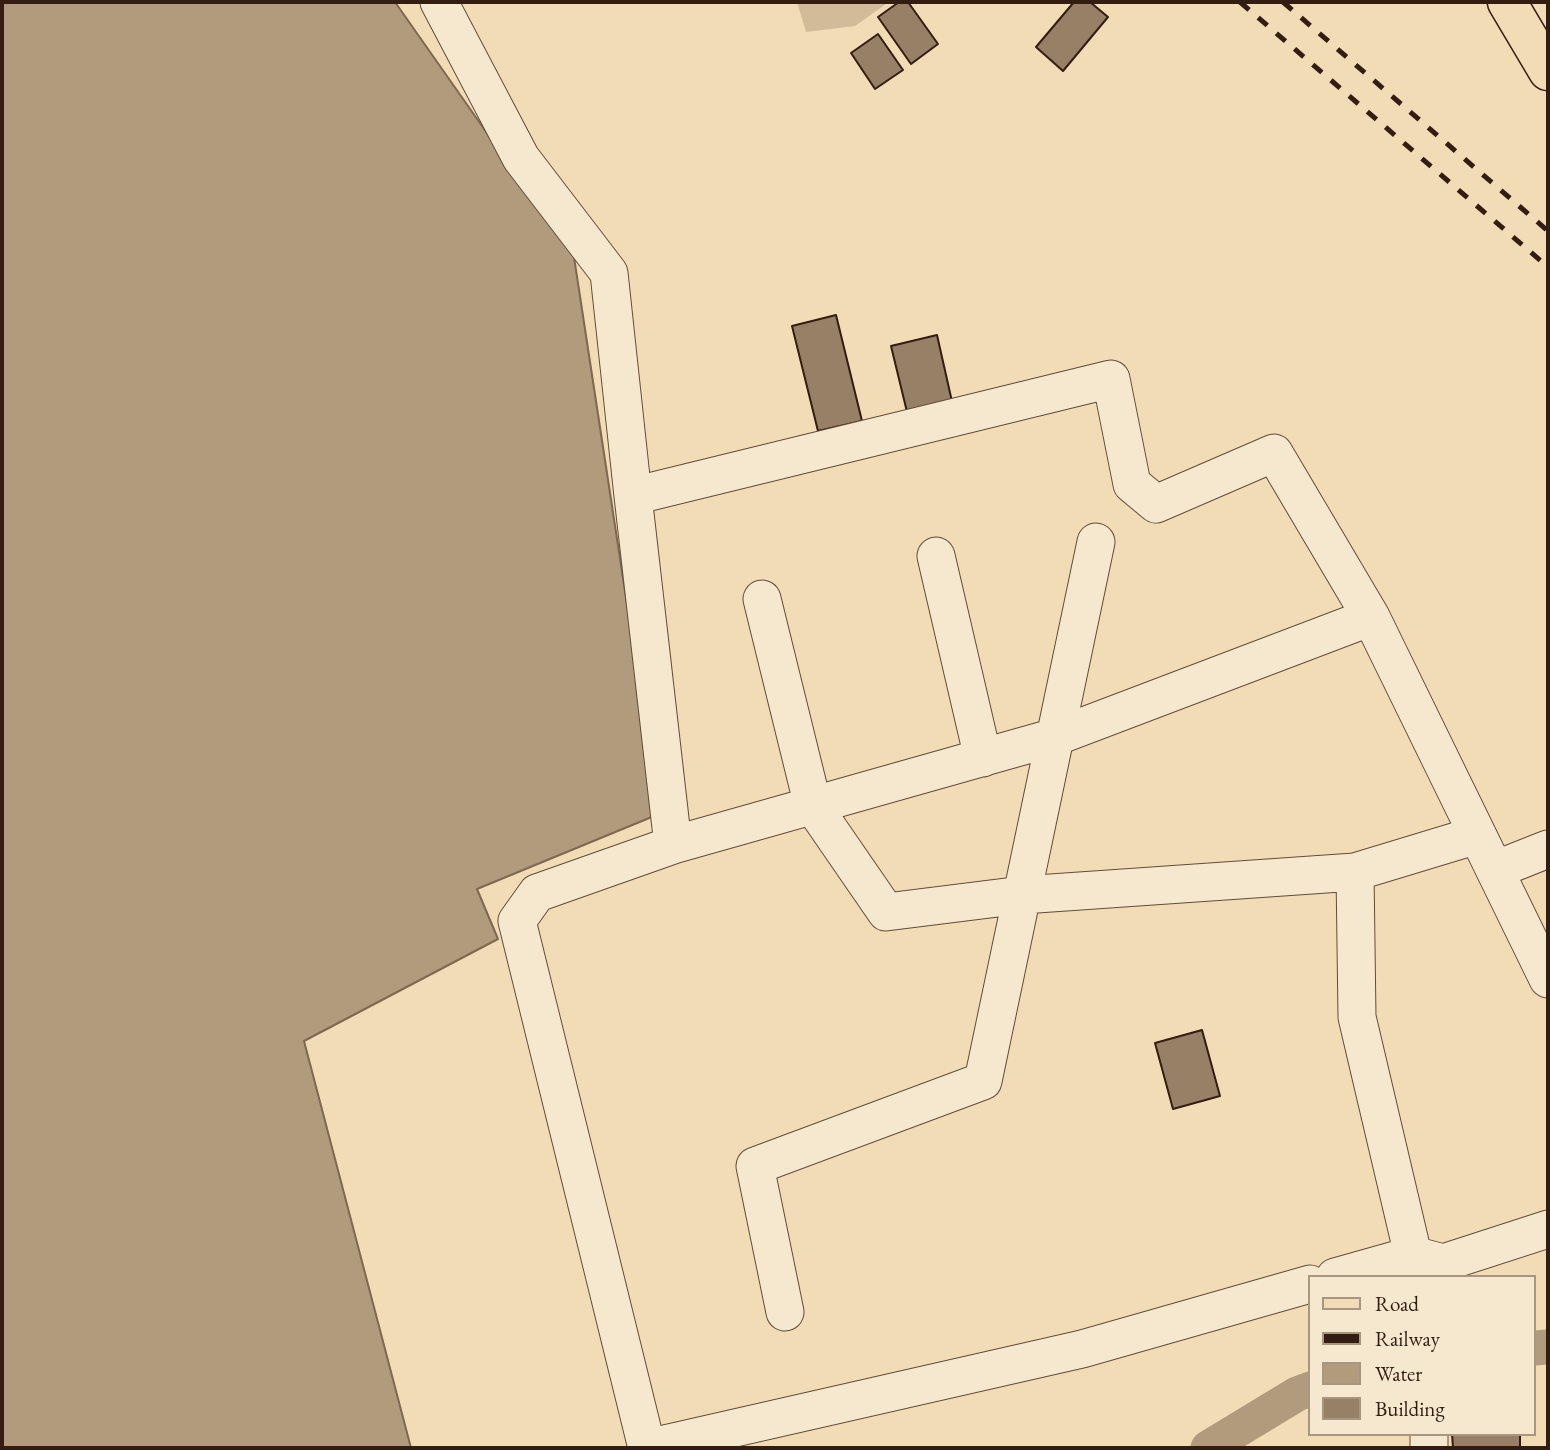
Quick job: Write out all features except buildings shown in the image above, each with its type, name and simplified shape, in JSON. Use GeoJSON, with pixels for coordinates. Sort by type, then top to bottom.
{"type":"FeatureCollection","features":[{"type":"Feature","properties":{"kind":"main road"},"geometry":{"type":"LineString","coordinates":[[1507,2],[1548,71]]}},
{"type":"Feature","properties":{"kind":"street"},"geometry":{"type":"LineString","coordinates":[[439,2],[521,158],[608,272],[673,845]]}},
{"type":"Feature","properties":{"kind":"street"},"geometry":{"type":"LineString","coordinates":[[633,496],[1111,379],[1132,484],[1156,504],[1274,453],[1371,617],[1548,979]]}},
{"type":"Feature","properties":{"kind":"street"},"geometry":{"type":"LineString","coordinates":[[785,1312],[755,1166],[983,1081],[1096,542]]}},
{"type":"Feature","properties":{"kind":"street"},"geometry":{"type":"LineString","coordinates":[[936,556],[983,758]]}},
{"type":"Feature","properties":{"kind":"street"},"geometry":{"type":"LineString","coordinates":[[762,599],[813,806],[886,912],[1022,895],[1355,872],[1477,835]]}},
{"type":"Feature","properties":{"kind":"street"},"geometry":{"type":"LineString","coordinates":[[1308,1285],[1082,1349],[647,1448],[516,921],[537,893],[673,845],[1055,737],[1371,617]]}},
{"type":"Feature","properties":{"kind":"street"},"geometry":{"type":"LineString","coordinates":[[1495,870],[1548,849]]}},
{"type":"Feature","properties":{"kind":"street"},"geometry":{"type":"LineString","coordinates":[[1355,872],[1357,1017],[1415,1266]]}},
{"type":"Feature","properties":{"kind":"street"},"geometry":{"type":"LineString","coordinates":[[1350,1275],[1443,1263],[1548,1229]]}},
{"type":"Feature","properties":{"kind":"shaded area"},"geometry":{"type":"Polygon","coordinates":[[[797,2],[889,2],[855,26],[806,32],[797,2]]]}},
{"type":"Feature","properties":{"kind":"water"},"geometry":{"type":"Polygon","coordinates":[[[2,2],[395,2],[574,257],[659,814],[477,889],[498,939],[304,1041],[411,1448],[2,1448],[2,2]]]}},
{"type":"Feature","properties":{"kind":"waterway"},"geometry":{"type":"LineString","coordinates":[[1536,1348],[1548,1347]]}},
{"type":"Feature","properties":{"kind":"waterway"},"geometry":{"type":"LineString","coordinates":[[1208,1448],[1308,1390]]}},
{"type":"Feature","properties":{"kind":"railway"},"geometry":{"type":"LineString","coordinates":[[1240,2],[1548,267]]}},
{"type":"Feature","properties":{"kind":"railway"},"geometry":{"type":"LineString","coordinates":[[1283,2],[1548,231]]}}]}
